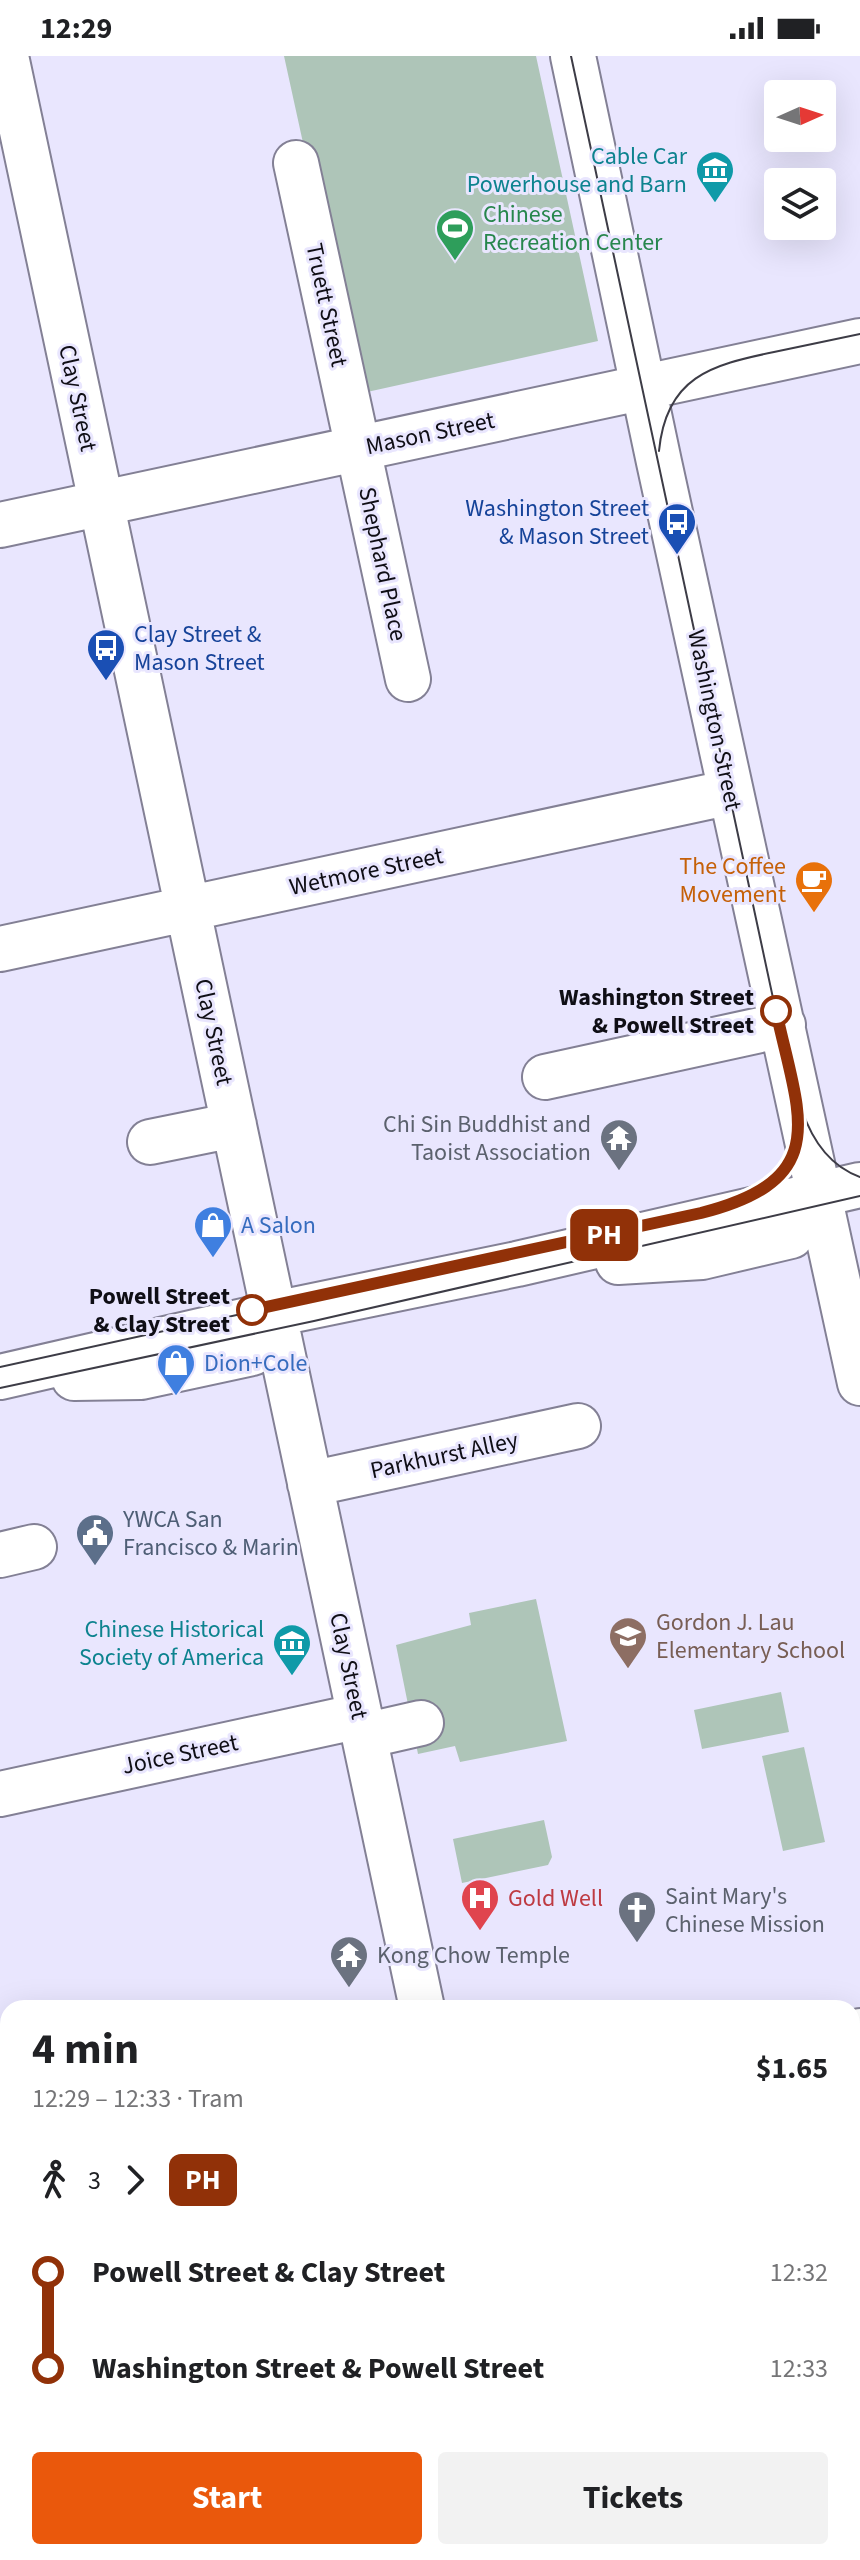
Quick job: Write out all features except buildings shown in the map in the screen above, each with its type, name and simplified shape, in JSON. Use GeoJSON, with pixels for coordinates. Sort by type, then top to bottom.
{"type":"FeatureCollection","features":[{"type":"Feature","properties":{"kind":"street","name":"Clay Street"},"geometry":{"type":"LineString","coordinates":[[6,56],[420,2000]]}},
{"type":"Feature","properties":{"kind":"street","name":"Washington Street"},"geometry":{"type":"LineString","coordinates":[[573,56],[783,1025],[840,1190],[860,1383]]}},
{"type":"Feature","properties":{"kind":"street","name":"Truett Street"},"geometry":{"type":"LineString","coordinates":[[296,163],[358,448]]}},
{"type":"Feature","properties":{"kind":"street","name":"Mason Street"},"geometry":{"type":"LineString","coordinates":[[0,525],[860,341]]}},
{"type":"Feature","properties":{"kind":"street","name":"Shephard Place"},"geometry":{"type":"LineString","coordinates":[[358,448],[408,679]]}},
{"type":"Feature","properties":{"kind":"street","name":"Wetmore Street"},"geometry":{"type":"LineString","coordinates":[[0,949],[731,792]]}},
{"type":"Feature","properties":{"kind":"street"},"geometry":{"type":"LineString","coordinates":[[545,1077],[783,1025]]}},
{"type":"Feature","properties":{"kind":"street"},"geometry":{"type":"LineString","coordinates":[[150,1142],[234,1125]]}},
{"type":"Feature","properties":{"kind":"street"},"geometry":{"type":"LineString","coordinates":[[0,1378],[141,1377],[252,1353],[274,1314],[517,1264],[840,1190]]}},
{"type":"Feature","properties":{"kind":"street","name":"Parkhurst Alley"},"geometry":{"type":"LineString","coordinates":[[310,1484],[578,1426]]}},
{"type":"Feature","properties":{"kind":"street","name":"Joice Street"},"geometry":{"type":"LineString","coordinates":[[0,1794],[95,1762],[362,1726],[421,1723]]}},
{"type":"Feature","properties":{"kind":"green space","name":"Chinese Recreation Center"},"geometry":{"type":"Polygon","coordinates":[[[284,56],[536,56],[598,341],[358,394],[284,56]]]}},
{"type":"Feature","properties":{"kind":"green space"},"geometry":{"type":"Polygon","coordinates":[[[536,1599],[567,1741],[460,1762],[455,1746],[418,1754],[396,1645],[471,1625],[469,1613],[536,1599]]]}},
{"type":"Feature","properties":{"kind":"green space"},"geometry":{"type":"Polygon","coordinates":[[[781,1692],[789,1732],[702,1749],[694,1710],[781,1692]]]}},
{"type":"Feature","properties":{"kind":"green space"},"geometry":{"type":"Polygon","coordinates":[[[804,1747],[825,1842],[783,1851],[762,1756],[804,1747]]]}},
{"type":"Feature","properties":{"kind":"green space"},"geometry":{"type":"Polygon","coordinates":[[[544,1820],[552,1857],[548,1865],[462,1883],[453,1839],[544,1820]]]}},
{"type":"Feature","properties":{"kind":"tram line"},"geometry":{"type":"LineString","coordinates":[[0,1367],[728,1207],[761,1192],[784,1172],[791,1160],[796,1146],[797,1110],[571,56]]}},
{"type":"Feature","properties":{"kind":"tram line"},"geometry":{"type":"LineString","coordinates":[[659,451],[663,426],[671,406],[696,379],[712,370],[751,357],[860,334]]}},
{"type":"Feature","properties":{"kind":"tram line","name":"PH"},"geometry":{"type":"LineString","coordinates":[[252,1310],[728,1207],[761,1192],[778,1180],[788,1167],[798,1139],[797,1110],[776,1011]]}},
{"type":"Feature","properties":{"kind":"tram line"},"geometry":{"type":"LineString","coordinates":[[802,1110],[811,1132],[824,1151],[840,1166],[860,1177]]}},
{"type":"Feature","properties":{"kind":"tram line"},"geometry":{"type":"LineString","coordinates":[[0,1388],[314,1321],[860,1196]]}},
{"type":"Feature","properties":{"kind":"place","name":"Cable Car Powerhouse and Barn"},"geometry":{"type":"Point","coordinates":[715,204]}},
{"type":"Feature","properties":{"kind":"place","name":"Chinese Recreation Center"},"geometry":{"type":"Point","coordinates":[455,262]}},
{"type":"Feature","properties":{"kind":"place","name":"Washington Street & Mason Street"},"geometry":{"type":"Point","coordinates":[677,556]}},
{"type":"Feature","properties":{"kind":"place","name":"Clay Street & Mason Street"},"geometry":{"type":"Point","coordinates":[106,682]}},
{"type":"Feature","properties":{"kind":"place","name":"The Coffee Movement"},"geometry":{"type":"Point","coordinates":[814,914]}},
{"type":"Feature","properties":{"kind":"place","name":"Washington Street & Powell Street"},"geometry":{"type":"Point","coordinates":[776,1011]}},
{"type":"Feature","properties":{"kind":"place","name":"Chi Sin Buddhist and Taoist Association"},"geometry":{"type":"Point","coordinates":[619,1172]}},
{"type":"Feature","properties":{"kind":"place","name":"A Salon"},"geometry":{"type":"Point","coordinates":[213,1259]}},
{"type":"Feature","properties":{"kind":"place","name":"Powell Street & Clay Street"},"geometry":{"type":"Point","coordinates":[252,1310]}},
{"type":"Feature","properties":{"kind":"place","name":"Dion+Cole"},"geometry":{"type":"Point","coordinates":[176,1397]}},
{"type":"Feature","properties":{"kind":"place","name":"YWCA San Francisco & Marin"},"geometry":{"type":"Point","coordinates":[95,1567]}},
{"type":"Feature","properties":{"kind":"place","name":"Gordon J. Lau Elementary School"},"geometry":{"type":"Point","coordinates":[628,1670]}},
{"type":"Feature","properties":{"kind":"place","name":"Chinese Historical Society of America"},"geometry":{"type":"Point","coordinates":[292,1677]}},
{"type":"Feature","properties":{"kind":"place","name":"Gold Well"},"geometry":{"type":"Point","coordinates":[480,1932]}},
{"type":"Feature","properties":{"kind":"place","name":"Saint Mary's Chinese Mission"},"geometry":{"type":"Point","coordinates":[637,1944]}},
{"type":"Feature","properties":{"kind":"place","name":"Kong Chow Temple"},"geometry":{"type":"Point","coordinates":[349,1989]}}]}
